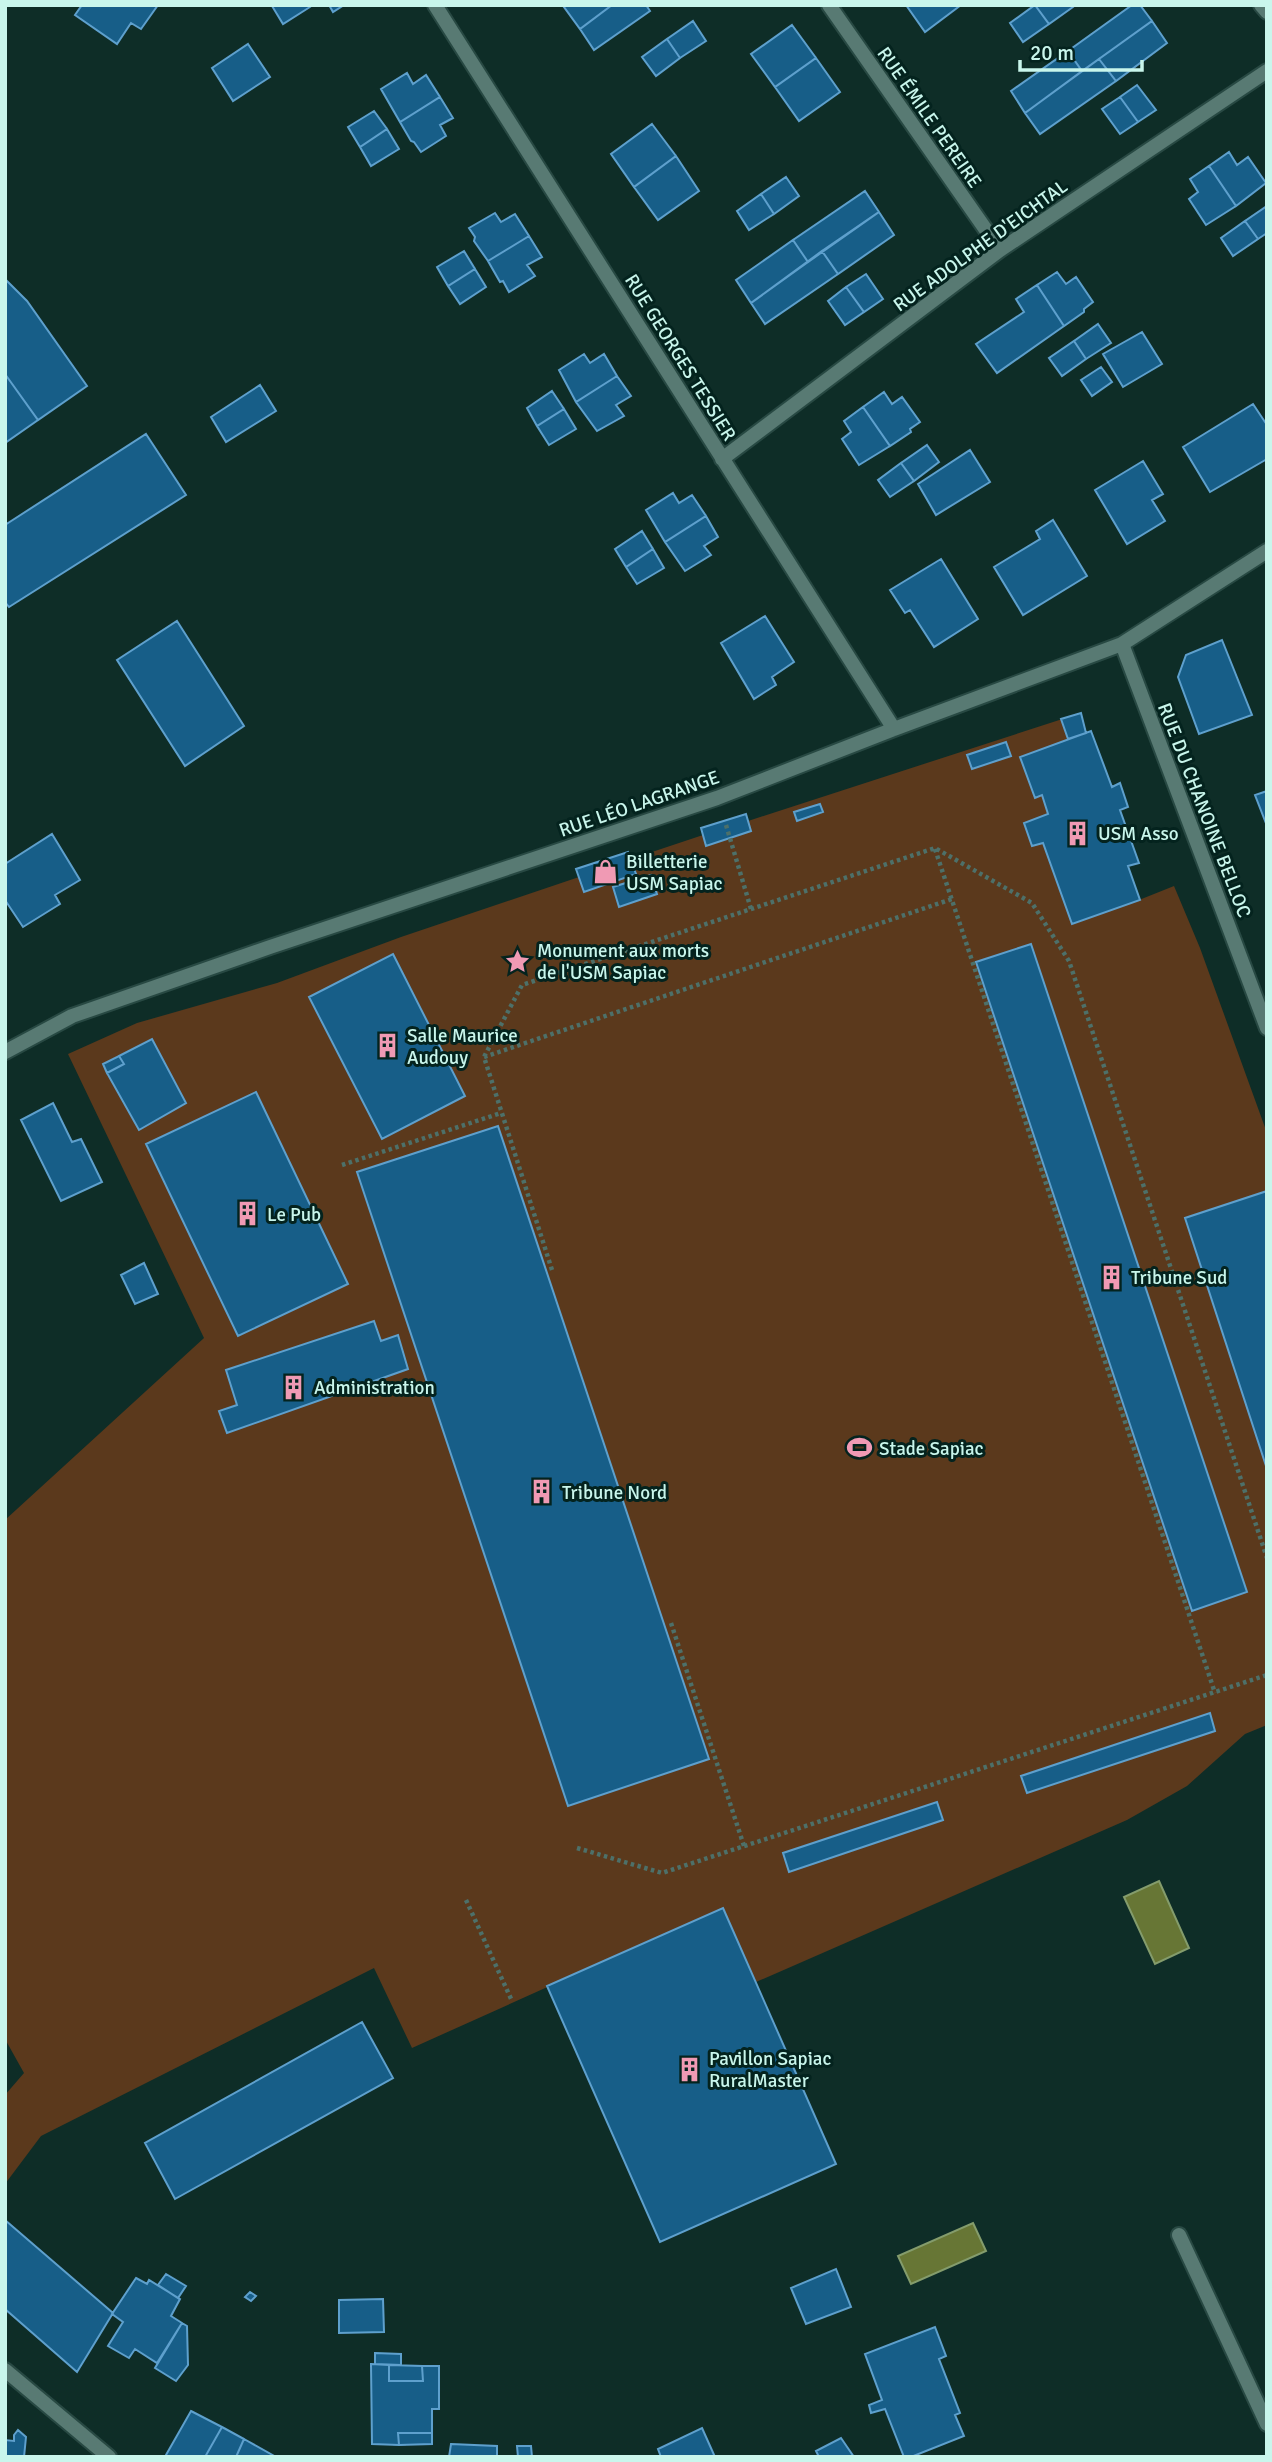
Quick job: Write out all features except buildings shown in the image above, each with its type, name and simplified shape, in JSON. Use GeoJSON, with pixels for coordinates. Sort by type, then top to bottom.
{"type":"FeatureCollection","features":[{"type":"Feature","properties":{"kind":"street","name":"RUE GEORGES TESSIER"},"geometry":{"type":"LineString","coordinates":[[435,5],[894,729]]}},
{"type":"Feature","properties":{"kind":"street","name":"RUE ÉMILE PEREIRE"},"geometry":{"type":"LineString","coordinates":[[830,5],[1000,250]]}},
{"type":"Feature","properties":{"kind":"street"},"geometry":{"type":"LineString","coordinates":[[1261,5],[1267,12]]}},
{"type":"Feature","properties":{"kind":"street","name":"RUE ADOLPHE D'EICHTAL"},"geometry":{"type":"LineString","coordinates":[[722,458],[1000,250],[1267,71]]}},
{"type":"Feature","properties":{"kind":"street","name":"RUE LÉO LAGRANGE"},"geometry":{"type":"LineString","coordinates":[[5,1052],[72,1016],[717,797],[1122,645],[1267,551]]}},
{"type":"Feature","properties":{"kind":"street","name":"RUE DU CHANOINE BELLOC"},"geometry":{"type":"LineString","coordinates":[[1122,645],[1267,1028]]}},
{"type":"Feature","properties":{"kind":"street"},"geometry":{"type":"LineString","coordinates":[[1179,2235],[1267,2424]]}},
{"type":"Feature","properties":{"kind":"street"},"geometry":{"type":"LineString","coordinates":[[5,2370],[109,2457]]}},
{"type":"Feature","properties":{"kind":"path"},"geometry":{"type":"LineString","coordinates":[[717,797],[751,909]]}},
{"type":"Feature","properties":{"kind":"path"},"geometry":{"type":"LineString","coordinates":[[935,848],[1215,1693]]}},
{"type":"Feature","properties":{"kind":"path"},"geometry":{"type":"LineString","coordinates":[[552,1270],[484,1057],[522,985],[935,848],[1032,903],[1069,961],[1267,1558]]}},
{"type":"Feature","properties":{"kind":"path"},"geometry":{"type":"LineString","coordinates":[[484,1057],[952,899]]}},
{"type":"Feature","properties":{"kind":"path"},"geometry":{"type":"LineString","coordinates":[[342,1165],[502,1113]]}},
{"type":"Feature","properties":{"kind":"path"},"geometry":{"type":"LineString","coordinates":[[671,1623],[744,1846]]}},
{"type":"Feature","properties":{"kind":"path"},"geometry":{"type":"LineString","coordinates":[[577,1848],[662,1873],[1267,1675]]}},
{"type":"Feature","properties":{"kind":"path"},"geometry":{"type":"LineString","coordinates":[[467,1900],[512,2001]]}},
{"type":"Feature","properties":{"kind":"shaded area"},"geometry":{"type":"Polygon","coordinates":[[[1081,713],[1086,732],[1091,731],[1111,787],[1120,783],[1128,807],[1120,810],[1139,863],[1128,866],[1139,900],[1174,886],[1200,948],[1267,1133],[1267,1725],[1245,1734],[1187,1786],[1127,1820],[756,1982],[723,1908],[412,2048],[374,1968],[41,2136],[5,2184],[5,2095],[24,2073],[5,2039],[5,1520],[204,1338],[68,1054],[137,1023],[277,983],[401,937],[579,877],[576,869],[628,852],[631,859],[703,835],[701,828],[746,814],[748,821],[1081,713]]]}},
{"type":"Feature","properties":{"kind":"shaded area"},"geometry":{"type":"Polygon","coordinates":[[[1159,1881],[1189,1948],[1155,1964],[1124,1897],[1159,1881]]]}},
{"type":"Feature","properties":{"kind":"shaded area"},"geometry":{"type":"Polygon","coordinates":[[[973,2223],[986,2251],[911,2284],[898,2256],[973,2223]]]}},
{"type":"Feature","properties":{"kind":"place","name":"USM Asso"},"geometry":{"type":"Point","coordinates":[1078,833]}},
{"type":"Feature","properties":{"kind":"place","name":"Billetterie USM Sapiac"},"geometry":{"type":"Point","coordinates":[606,872]}},
{"type":"Feature","properties":{"kind":"place","name":"Monument aux morts de l'USM Sapiac"},"geometry":{"type":"Point","coordinates":[517,961]}},
{"type":"Feature","properties":{"kind":"place","name":"Salle Maurice Audouy"},"geometry":{"type":"Point","coordinates":[387,1046]}},
{"type":"Feature","properties":{"kind":"place","name":"Le Pub"},"geometry":{"type":"Point","coordinates":[247,1214]}},
{"type":"Feature","properties":{"kind":"place","name":"Tribune Sud"},"geometry":{"type":"Point","coordinates":[1111,1277]}},
{"type":"Feature","properties":{"kind":"place","name":"Administration"},"geometry":{"type":"Point","coordinates":[294,1387]}},
{"type":"Feature","properties":{"kind":"place","name":"Stade Sapiac"},"geometry":{"type":"Point","coordinates":[859,1448]}},
{"type":"Feature","properties":{"kind":"place","name":"Tribune Nord"},"geometry":{"type":"Point","coordinates":[542,1492]}},
{"type":"Feature","properties":{"kind":"place","name":"Pavillon Sapiac RuralMaster"},"geometry":{"type":"Point","coordinates":[689,2069]}}]}
